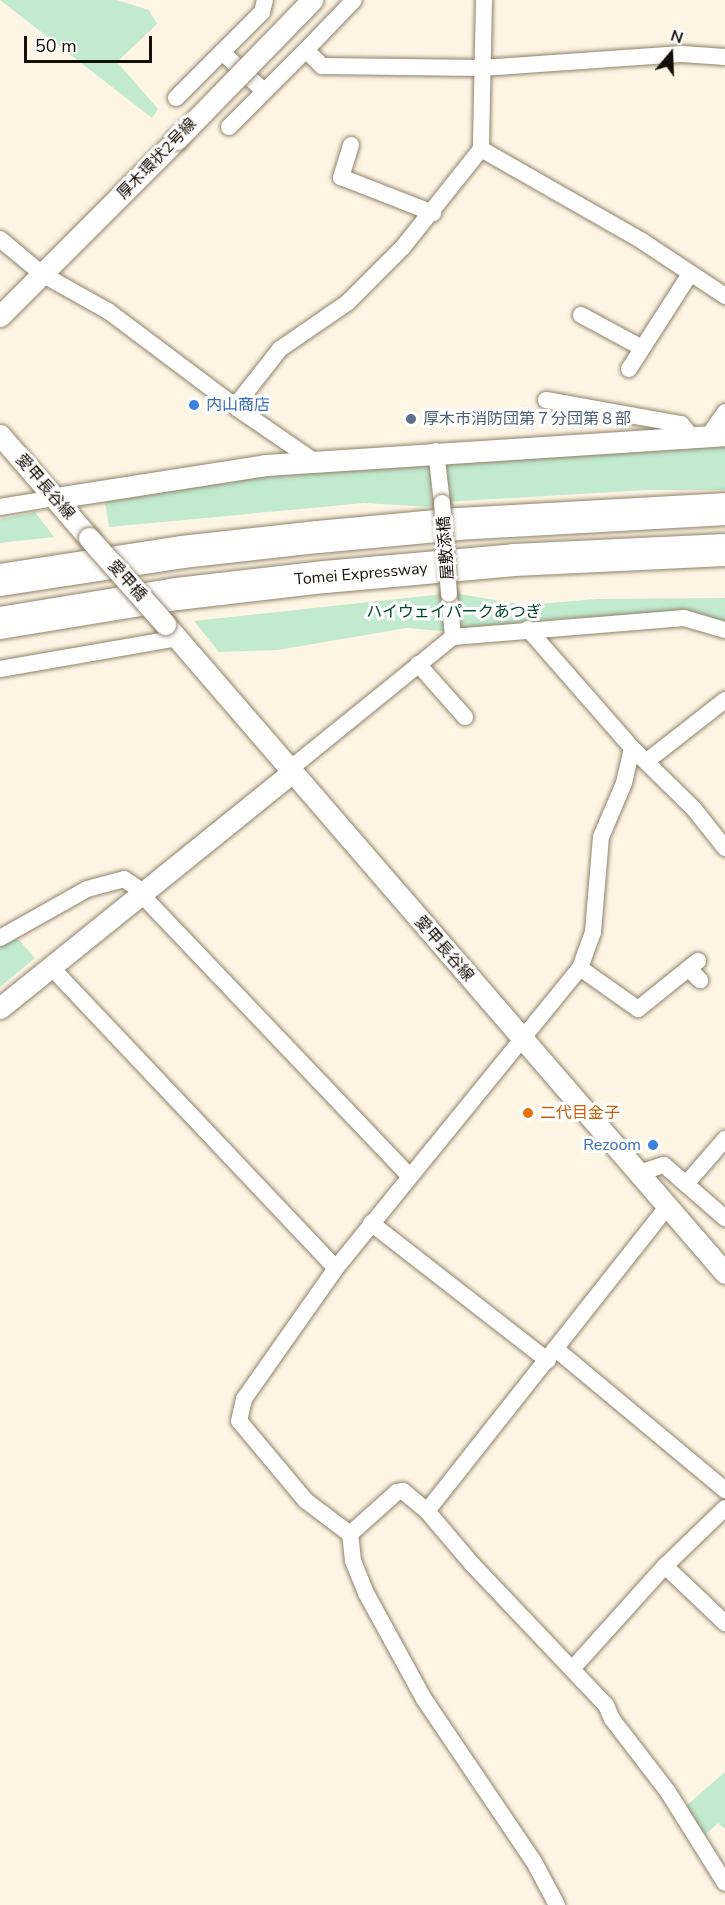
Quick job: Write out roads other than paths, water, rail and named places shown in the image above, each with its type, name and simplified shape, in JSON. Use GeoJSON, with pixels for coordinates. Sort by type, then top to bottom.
{"type":"FeatureCollection","features":[{"type":"Feature","properties":{"kind":"highway"},"geometry":{"type":"LineString","coordinates":[[0,580],[182,552],[341,535],[458,524],[725,509]]}},
{"type":"Feature","properties":{"kind":"highway","name":"Tomei Expressway"},"geometry":{"type":"LineString","coordinates":[[0,623],[177,594],[325,577],[514,560],[725,550]]}},
{"type":"Feature","properties":{"kind":"street"},"geometry":{"type":"LineString","coordinates":[[176,98],[262,12],[265,0]]}},
{"type":"Feature","properties":{"kind":"street","name":"厚木環状2号線"},"geometry":{"type":"LineString","coordinates":[[0,316],[312,0]]}},
{"type":"Feature","properties":{"kind":"street"},"geometry":{"type":"LineString","coordinates":[[229,127],[354,0]]}},
{"type":"Feature","properties":{"kind":"street"},"geometry":{"type":"LineString","coordinates":[[237,408],[280,349],[348,303],[433,213],[481,149],[484,0]]}},
{"type":"Feature","properties":{"kind":"street"},"geometry":{"type":"LineString","coordinates":[[306,50],[322,66],[482,68],[682,54],[725,57]]}},
{"type":"Feature","properties":{"kind":"street"},"geometry":{"type":"LineString","coordinates":[[222,52],[264,91]]}},
{"type":"Feature","properties":{"kind":"street"},"geometry":{"type":"LineString","coordinates":[[351,145],[341,177],[433,213]]}},
{"type":"Feature","properties":{"kind":"street"},"geometry":{"type":"LineString","coordinates":[[481,149],[622,229],[725,296]]}},
{"type":"Feature","properties":{"kind":"street"},"geometry":{"type":"LineString","coordinates":[[0,239],[42,274],[108,311],[237,408],[314,461]]}},
{"type":"Feature","properties":{"kind":"street"},"geometry":{"type":"LineString","coordinates":[[629,369],[690,274]]}},
{"type":"Feature","properties":{"kind":"street"},"geometry":{"type":"LineString","coordinates":[[591,315],[642,348]]}},
{"type":"Feature","properties":{"kind":"street"},"geometry":{"type":"LineString","coordinates":[[557,400],[681,424],[708,435]]}},
{"type":"Feature","properties":{"kind":"street"},"geometry":{"type":"LineString","coordinates":[[708,435],[725,412]]}},
{"type":"Feature","properties":{"kind":"street","name":"愛甲長谷線"},"geometry":{"type":"LineString","coordinates":[[0,435],[89,538]]}},
{"type":"Feature","properties":{"kind":"street"},"geometry":{"type":"LineString","coordinates":[[0,507],[265,465],[436,451],[708,435]]}},
{"type":"Feature","properties":{"kind":"street","name":"屋敷添橋"},"geometry":{"type":"LineString","coordinates":[[436,451],[453,637]]}},
{"type":"Feature","properties":{"kind":"street","name":"愛甲橋"},"geometry":{"type":"LineString","coordinates":[[89,538],[171,631]]}},
{"type":"Feature","properties":{"kind":"street"},"geometry":{"type":"LineString","coordinates":[[0,1008],[292,772],[296,764],[453,637],[522,633],[528,629],[684,618],[725,630]]}},
{"type":"Feature","properties":{"kind":"street"},"geometry":{"type":"LineString","coordinates":[[528,629],[632,748],[647,760],[694,809],[725,849]]}},
{"type":"Feature","properties":{"kind":"street"},"geometry":{"type":"LineString","coordinates":[[0,669],[171,631]]}},
{"type":"Feature","properties":{"kind":"street","name":"愛甲長谷線"},"geometry":{"type":"LineString","coordinates":[[171,631],[725,1273]]}},
{"type":"Feature","properties":{"kind":"street"},"geometry":{"type":"LineString","coordinates":[[418,664],[465,717]]}},
{"type":"Feature","properties":{"kind":"street"},"geometry":{"type":"LineString","coordinates":[[647,760],[725,700]]}},
{"type":"Feature","properties":{"kind":"street"},"geometry":{"type":"LineString","coordinates":[[557,1905],[534,1862],[424,1699],[366,1593],[353,1561],[350,1534],[306,1501],[239,1421],[244,1399],[336,1268],[409,1175],[580,968],[593,932],[601,837],[624,783],[632,748]]}},
{"type":"Feature","properties":{"kind":"street"},"geometry":{"type":"LineString","coordinates":[[0,938],[87,889],[124,879],[141,892],[409,1175]]}},
{"type":"Feature","properties":{"kind":"street"},"geometry":{"type":"LineString","coordinates":[[50,966],[336,1268]]}},
{"type":"Feature","properties":{"kind":"street"},"geometry":{"type":"LineString","coordinates":[[580,968],[638,1009],[654,1008],[696,970]]}},
{"type":"Feature","properties":{"kind":"street"},"geometry":{"type":"LineString","coordinates":[[686,1184],[725,1139]]}},
{"type":"Feature","properties":{"kind":"street"},"geometry":{"type":"LineString","coordinates":[[639,1173],[664,1165],[725,1218]]}},
{"type":"Feature","properties":{"kind":"street"},"geometry":{"type":"LineString","coordinates":[[427,1511],[552,1356],[668,1206]]}},
{"type":"Feature","properties":{"kind":"street"},"geometry":{"type":"LineString","coordinates":[[371,1223],[552,1356],[650,1424],[725,1490]]}},
{"type":"Feature","properties":{"kind":"street"},"geometry":{"type":"LineString","coordinates":[[350,1534],[397,1492],[403,1491],[427,1511],[525,1622],[573,1668],[606,1705],[612,1719],[668,1792],[725,1883]]}},
{"type":"Feature","properties":{"kind":"street"},"geometry":{"type":"LineString","coordinates":[[573,1668],[665,1566],[725,1508]]}},
{"type":"Feature","properties":{"kind":"street"},"geometry":{"type":"LineString","coordinates":[[665,1566],[725,1623]]}},
{"type":"Feature","properties":{"kind":"place","name":"内山商店"},"geometry":{"type":"Point","coordinates":[194,405]}},
{"type":"Feature","properties":{"kind":"place","name":"厚木市消防団第７分団第８部"},"geometry":{"type":"Point","coordinates":[411,419]}},
{"type":"Feature","properties":{"kind":"place","name":"二代目金子"},"geometry":{"type":"Point","coordinates":[528,1113]}},
{"type":"Feature","properties":{"kind":"place","name":"Rezoom"},"geometry":{"type":"Point","coordinates":[653,1145]}},
{"type":"Feature","properties":{"kind":"park label","name":"ハイウェイパークあつぎ"},"geometry":{"type":"Point","coordinates":[454,612]}}]}
